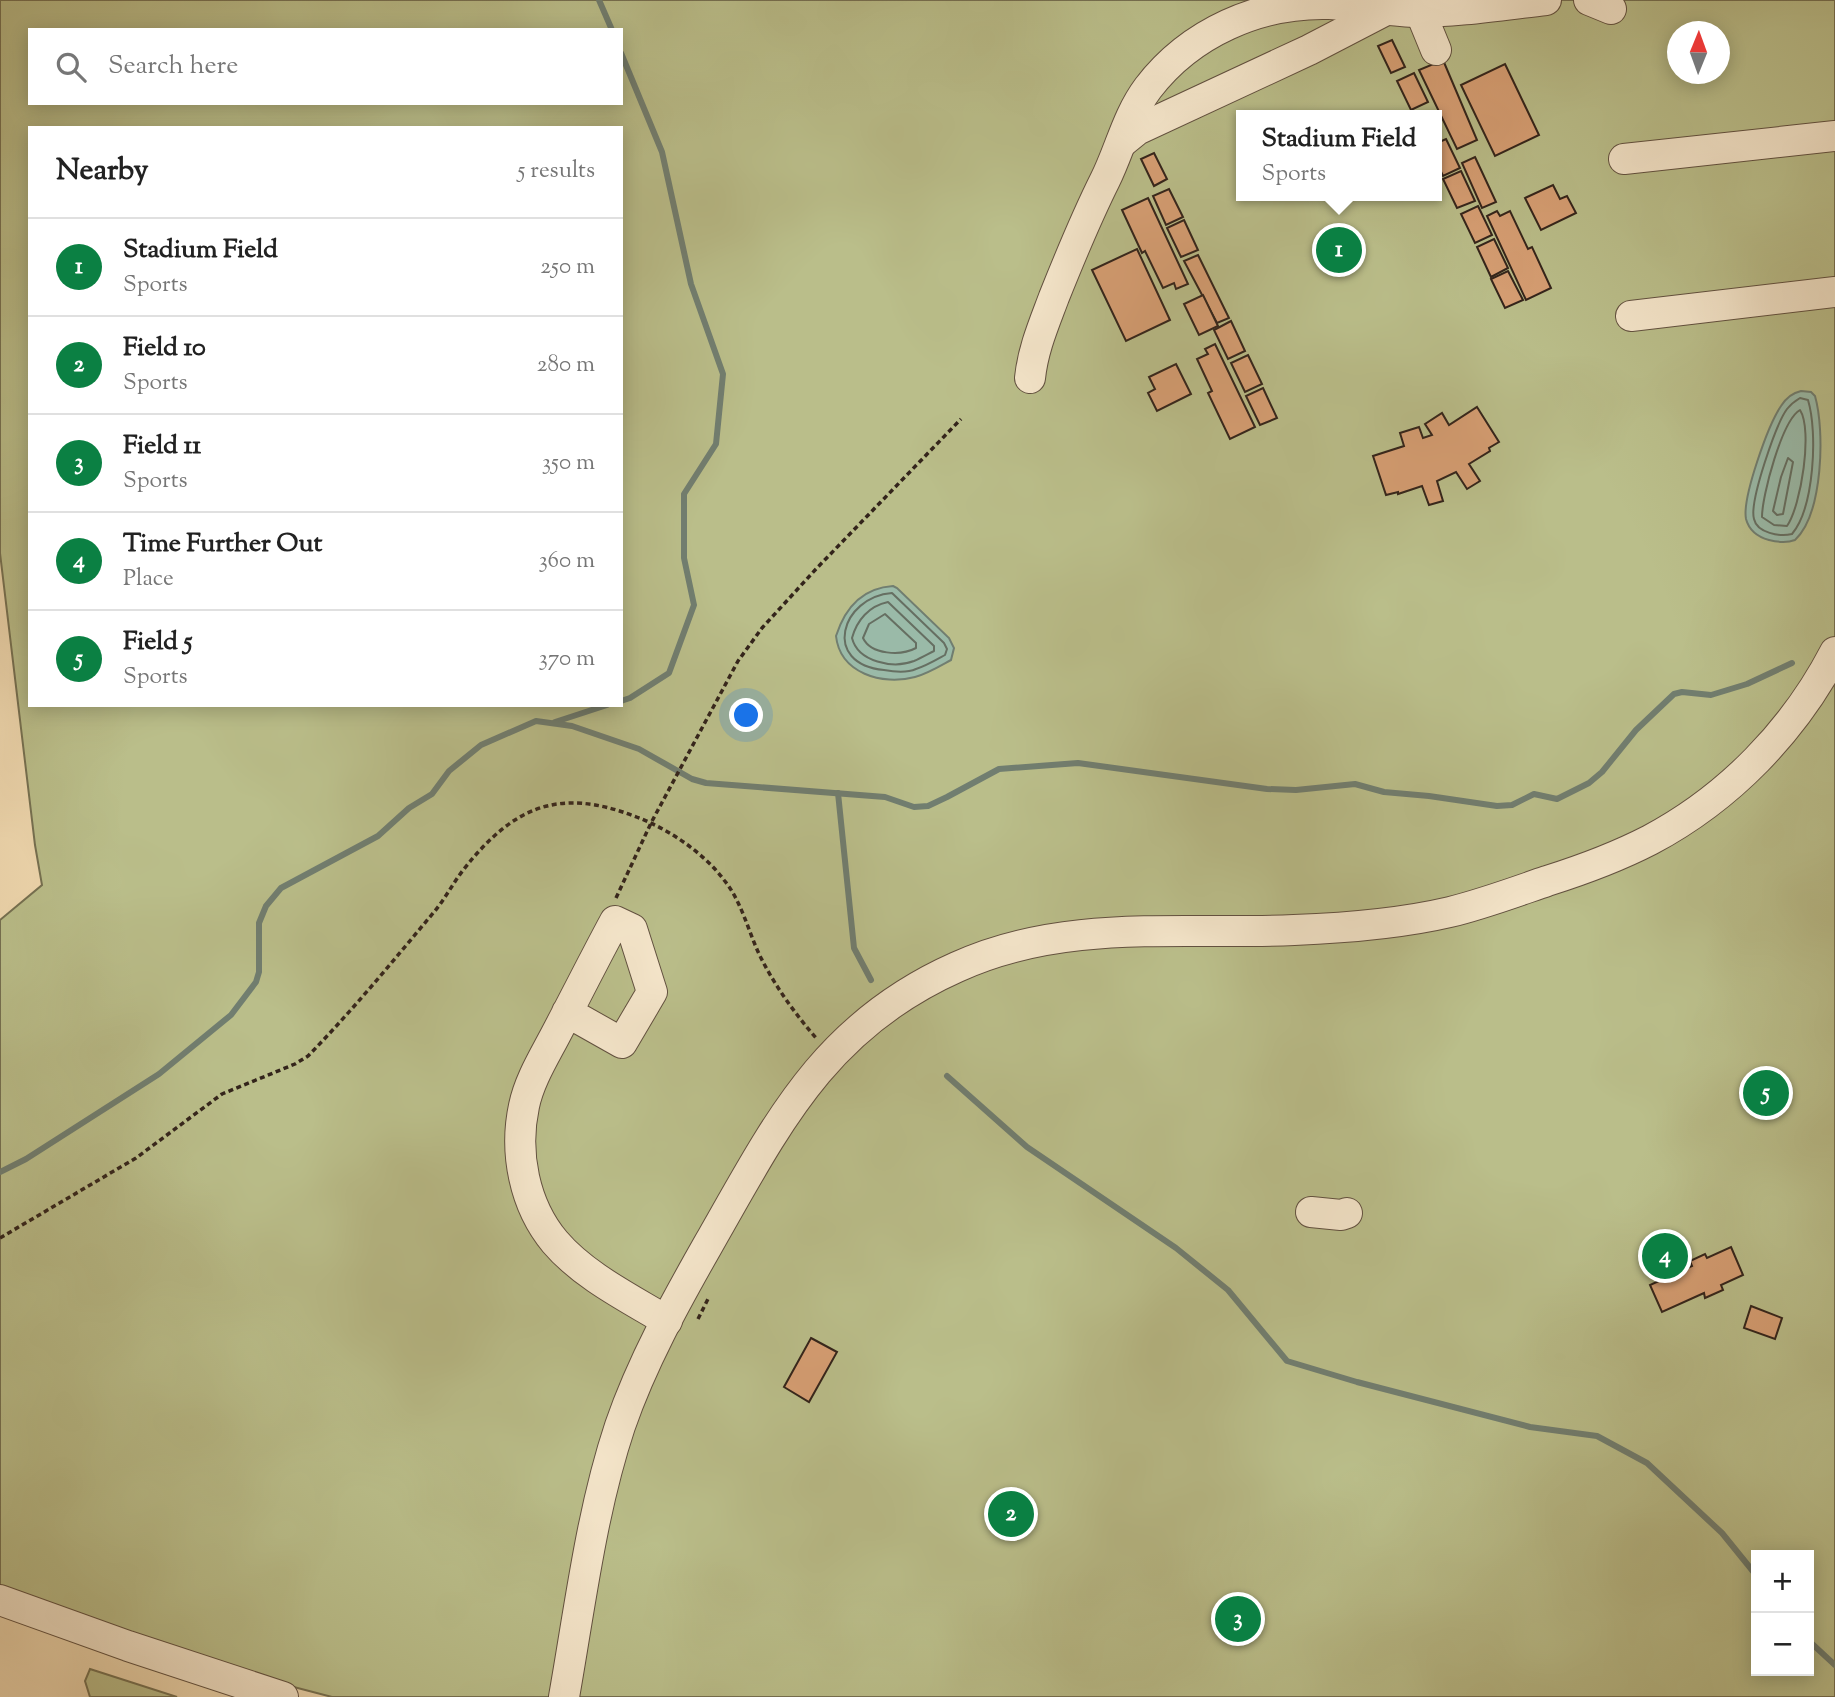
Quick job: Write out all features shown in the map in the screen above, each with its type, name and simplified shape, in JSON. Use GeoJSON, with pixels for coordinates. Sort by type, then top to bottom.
{"type":"FeatureCollection","features":[{"type":"Feature","properties":{"kind":"street"},"geometry":{"type":"LineString","coordinates":[[1030,378],[1037,342],[1076,240],[1114,187],[1121,143],[1137,105],[1168,65],[1187,49],[1235,21],[1260,12],[1305,4],[1451,11],[1546,0]]}},
{"type":"Feature","properties":{"kind":"street"},"geometry":{"type":"LineString","coordinates":[[1121,143],[1137,130],[1298,55],[1388,9]]}},
{"type":"Feature","properties":{"kind":"street"},"geometry":{"type":"LineString","coordinates":[[1420,11],[1436,50]]}},
{"type":"Feature","properties":{"kind":"street"},"geometry":{"type":"LineString","coordinates":[[1624,159],[1835,135]]}},
{"type":"Feature","properties":{"kind":"street"},"geometry":{"type":"LineString","coordinates":[[1630,316],[1835,292]]}},
{"type":"Feature","properties":{"kind":"street"},"geometry":{"type":"LineString","coordinates":[[564,1697],[592,1537],[606,1476],[631,1395],[667,1321],[753,1165],[797,1095],[823,1063],[859,1030],[927,982],[985,956],[1073,934],[1151,930],[1294,930],[1409,920],[1470,907],[1586,868],[1668,830],[1739,778],[1786,726],[1825,672],[1835,652]]}},
{"type":"Feature","properties":{"kind":"street"},"geometry":{"type":"LineString","coordinates":[[567,1012],[622,1043],[652,992],[632,929],[615,921],[567,1012],[533,1079],[524,1104],[520,1159],[538,1216],[554,1241],[577,1264],[667,1321]]}},
{"type":"Feature","properties":{"kind":"street"},"geometry":{"type":"LineString","coordinates":[[1311,1212],[1341,1215],[1347,1213]]}},
{"type":"Feature","properties":{"kind":"street"},"geometry":{"type":"LineString","coordinates":[[0,1600],[283,1697]]}},
{"type":"Feature","properties":{"kind":"path"},"geometry":{"type":"LineString","coordinates":[[615,921],[615,900],[651,823],[733,670],[762,628],[961,419]]}},
{"type":"Feature","properties":{"kind":"path"},"geometry":{"type":"LineString","coordinates":[[0,1238],[136,1157],[222,1094],[282,1070],[308,1056],[436,910],[461,872],[492,835],[540,807],[578,802],[613,808],[651,823],[704,859],[725,881],[740,907],[769,973],[797,1015],[823,1047]]}},
{"type":"Feature","properties":{"kind":"green space"},"geometry":{"type":"Polygon","coordinates":[[[0,0],[1835,0],[1835,1697],[332,1697],[290,1686],[0,1590],[0,920],[42,885],[0,553],[0,0]]]}},
{"type":"Feature","properties":{"kind":"green space"},"geometry":{"type":"Polygon","coordinates":[[[90,1669],[177,1697],[90,1697],[85,1681],[90,1669]]]}},
{"type":"Feature","properties":{"kind":"water"},"geometry":{"type":"Polygon","coordinates":[[[1801,391],[1811,392],[1815,396],[1818,411],[1820,450],[1816,492],[1804,528],[1795,540],[1772,541],[1758,535],[1747,523],[1748,495],[1757,462],[1776,415],[1787,398],[1801,391]]]}},
{"type":"Feature","properties":{"kind":"water"},"geometry":{"type":"Polygon","coordinates":[[[893,586],[949,638],[954,648],[951,660],[933,670],[920,676],[889,680],[865,674],[854,668],[839,649],[836,636],[844,617],[856,601],[872,591],[893,586]]]}},
{"type":"Feature","properties":{"kind":"building"},"geometry":{"type":"Polygon","coordinates":[[[1392,40],[1405,67],[1391,73],[1378,46],[1392,40]]]}},
{"type":"Feature","properties":{"kind":"building"},"geometry":{"type":"Polygon","coordinates":[[[1443,60],[1477,140],[1457,149],[1442,118],[1442,110],[1438,110],[1419,70],[1443,60]]]}},
{"type":"Feature","properties":{"kind":"building"},"geometry":{"type":"Polygon","coordinates":[[[1505,64],[1539,135],[1495,156],[1461,85],[1505,64]]]}},
{"type":"Feature","properties":{"kind":"building"},"geometry":{"type":"Polygon","coordinates":[[[1414,73],[1428,102],[1411,110],[1397,81],[1414,73]]]}},
{"type":"Feature","properties":{"kind":"building"},"geometry":{"type":"Polygon","coordinates":[[[1446,139],[1460,168],[1443,176],[1442,174],[1442,141],[1446,139]]]}},
{"type":"Feature","properties":{"kind":"building"},"geometry":{"type":"Polygon","coordinates":[[[1154,153],[1167,179],[1154,186],[1141,159],[1154,153]]]}},
{"type":"Feature","properties":{"kind":"building"},"geometry":{"type":"Polygon","coordinates":[[[1475,157],[1496,202],[1482,208],[1462,163],[1475,157]]]}},
{"type":"Feature","properties":{"kind":"building"},"geometry":{"type":"Polygon","coordinates":[[[1461,171],[1475,201],[1457,208],[1443,179],[1461,171]]]}},
{"type":"Feature","properties":{"kind":"building"},"geometry":{"type":"Polygon","coordinates":[[[1553,185],[1560,199],[1567,196],[1576,213],[1541,230],[1525,198],[1553,185]]]}},
{"type":"Feature","properties":{"kind":"building"},"geometry":{"type":"Polygon","coordinates":[[[1169,189],[1183,217],[1166,225],[1153,196],[1169,189]]]}},
{"type":"Feature","properties":{"kind":"building"},"geometry":{"type":"Polygon","coordinates":[[[1148,198],[1188,284],[1176,289],[1174,283],[1163,288],[1145,251],[1142,253],[1122,210],[1148,198]]]}},
{"type":"Feature","properties":{"kind":"building"},"geometry":{"type":"Polygon","coordinates":[[[1478,206],[1492,235],[1475,243],[1461,214],[1478,206]]]}},
{"type":"Feature","properties":{"kind":"building"},"geometry":{"type":"Polygon","coordinates":[[[1497,211],[1500,216],[1510,211],[1528,249],[1532,247],[1551,288],[1526,300],[1487,216],[1497,211]]]}},
{"type":"Feature","properties":{"kind":"building"},"geometry":{"type":"Polygon","coordinates":[[[1184,220],[1198,250],[1181,257],[1167,228],[1184,220]]]}},
{"type":"Feature","properties":{"kind":"building"},"geometry":{"type":"Polygon","coordinates":[[[1494,239],[1508,268],[1491,277],[1477,247],[1494,239]]]}},
{"type":"Feature","properties":{"kind":"building"},"geometry":{"type":"Polygon","coordinates":[[[1137,249],[1170,320],[1126,341],[1092,270],[1137,249]]]}},
{"type":"Feature","properties":{"kind":"building"},"geometry":{"type":"Polygon","coordinates":[[[1198,255],[1229,318],[1217,323],[1184,261],[1198,255]]]}},
{"type":"Feature","properties":{"kind":"building"},"geometry":{"type":"Polygon","coordinates":[[[1508,271],[1523,300],[1505,308],[1491,279],[1508,271]]]}},
{"type":"Feature","properties":{"kind":"building"},"geometry":{"type":"Polygon","coordinates":[[[1203,295],[1218,326],[1199,335],[1184,304],[1203,295]]]}},
{"type":"Feature","properties":{"kind":"building"},"geometry":{"type":"Polygon","coordinates":[[[1231,321],[1245,351],[1228,359],[1214,330],[1231,321]]]}},
{"type":"Feature","properties":{"kind":"building"},"geometry":{"type":"Polygon","coordinates":[[[1215,344],[1255,427],[1230,439],[1208,393],[1212,391],[1197,359],[1208,354],[1205,349],[1215,344]]]}},
{"type":"Feature","properties":{"kind":"building"},"geometry":{"type":"Polygon","coordinates":[[[1248,355],[1262,384],[1245,392],[1231,363],[1248,355]]]}},
{"type":"Feature","properties":{"kind":"building"},"geometry":{"type":"Polygon","coordinates":[[[1176,364],[1191,394],[1157,411],[1148,393],[1155,389],[1149,377],[1176,364]]]}},
{"type":"Feature","properties":{"kind":"building"},"geometry":{"type":"Polygon","coordinates":[[[1263,388],[1277,418],[1260,425],[1246,396],[1263,388]]]}},
{"type":"Feature","properties":{"kind":"building"},"geometry":{"type":"Polygon","coordinates":[[[1477,407],[1499,442],[1469,464],[1480,481],[1467,489],[1456,472],[1437,481],[1443,501],[1429,505],[1422,486],[1386,495],[1373,456],[1404,446],[1400,433],[1419,427],[1423,438],[1432,435],[1425,424],[1442,413],[1449,425],[1477,407]]]}},
{"type":"Feature","properties":{"kind":"building"},"geometry":{"type":"Polygon","coordinates":[[[1731,1247],[1743,1275],[1721,1285],[1723,1290],[1705,1298],[1704,1293],[1662,1312],[1650,1285],[1692,1266],[1690,1261],[1705,1254],[1707,1258],[1731,1247]]]}},
{"type":"Feature","properties":{"kind":"building"},"geometry":{"type":"Polygon","coordinates":[[[1751,1306],[1782,1318],[1775,1339],[1744,1328],[1751,1306]]]}},
{"type":"Feature","properties":{"kind":"building"},"geometry":{"type":"Polygon","coordinates":[[[811,1338],[837,1352],[809,1402],[784,1387],[811,1338]]]}},
{"type":"Feature","properties":{"kind":"waterway"},"geometry":{"type":"LineString","coordinates":[[599,0],[611,28]]}},
{"type":"Feature","properties":{"kind":"waterway"},"geometry":{"type":"LineString","coordinates":[[623,58],[662,152],[691,284],[723,374],[716,444],[684,494],[684,558],[694,605],[669,673],[623,700]]}},
{"type":"Feature","properties":{"kind":"waterway"},"geometry":{"type":"LineString","coordinates":[[0,1172],[26,1159],[159,1074],[231,1015],[256,982],[259,972],[259,923],[266,906],[281,888],[378,836],[409,808],[432,794],[449,771],[481,745],[536,721],[572,726],[639,749],[692,779],[706,783],[885,797],[914,807],[928,806],[999,769],[1078,763],[1267,789],[1296,790],[1355,784],[1384,792],[1497,806],[1512,805],[1534,794],[1557,799],[1589,783],[1602,772],[1636,730],[1674,694],[1682,692],[1711,695],[1747,684],[1792,663]]}},
{"type":"Feature","properties":{"kind":"waterway"},"geometry":{"type":"LineString","coordinates":[[555,722],[601,707]]}},
{"type":"Feature","properties":{"kind":"waterway"},"geometry":{"type":"LineString","coordinates":[[838,793],[854,948],[871,980]]}},
{"type":"Feature","properties":{"kind":"waterway"},"geometry":{"type":"LineString","coordinates":[[947,1076],[1027,1147],[1176,1248],[1228,1290],[1287,1361],[1530,1427],[1597,1436],[1647,1463],[1722,1533],[1751,1569]]}},
{"type":"Feature","properties":{"kind":"waterway"},"geometry":{"type":"LineString","coordinates":[[1814,1646],[1835,1665]]}},
{"type":"Feature","properties":{"kind":"place","name":"Stadium Field"},"geometry":{"type":"Point","coordinates":[1339,250]}},
{"type":"Feature","properties":{"kind":"place","name":"Field 5"},"geometry":{"type":"Point","coordinates":[1766,1093]}},
{"type":"Feature","properties":{"kind":"place","name":"Time Further Out"},"geometry":{"type":"Point","coordinates":[1665,1256]}},
{"type":"Feature","properties":{"kind":"place","name":"Field 10"},"geometry":{"type":"Point","coordinates":[1011,1514]}},
{"type":"Feature","properties":{"kind":"place","name":"Field 11"},"geometry":{"type":"Point","coordinates":[1238,1619]}}]}
